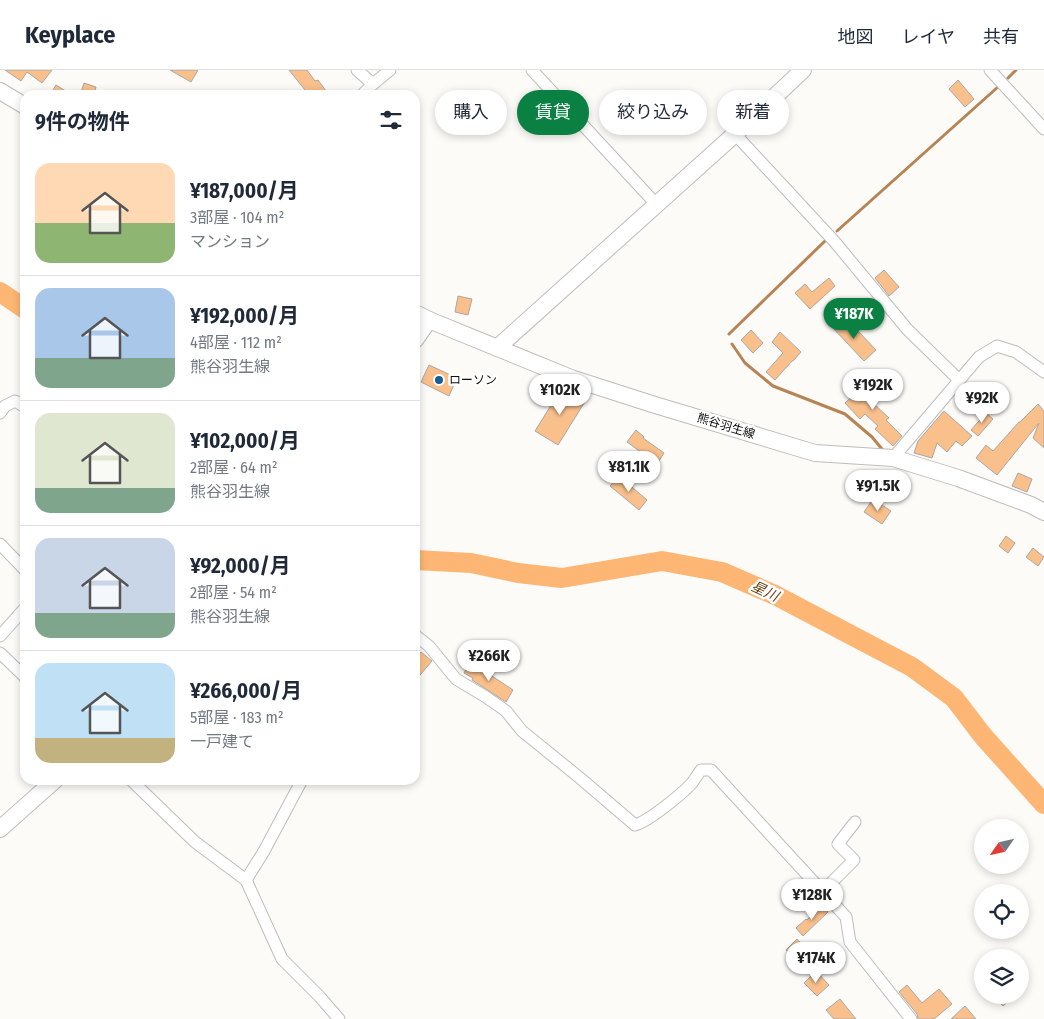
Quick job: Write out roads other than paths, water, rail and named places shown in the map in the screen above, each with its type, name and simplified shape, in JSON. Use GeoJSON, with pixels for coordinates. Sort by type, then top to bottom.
{"type":"FeatureCollection","features":[{"type":"Feature","properties":{"kind":"main road"},"geometry":{"type":"LineString","coordinates":[[782,90],[804,70]]}},
{"type":"Feature","properties":{"kind":"main road"},"geometry":{"type":"LineString","coordinates":[[0,92],[20,103]]}},
{"type":"Feature","properties":{"kind":"main road"},"geometry":{"type":"LineString","coordinates":[[497,348],[734,135]]}},
{"type":"Feature","properties":{"kind":"main road","name":"熊谷羽生線"},"geometry":{"type":"LineString","coordinates":[[422,316],[571,378],[655,405],[815,453],[893,458],[958,478],[1031,505],[1044,512]]}},
{"type":"Feature","properties":{"kind":"main road"},"geometry":{"type":"LineString","coordinates":[[0,830],[50,785]]}},
{"type":"Feature","properties":{"kind":"street"},"geometry":{"type":"LineString","coordinates":[[357,70],[373,84]]}},
{"type":"Feature","properties":{"kind":"street"},"geometry":{"type":"LineString","coordinates":[[367,90],[390,70]]}},
{"type":"Feature","properties":{"kind":"street"},"geometry":{"type":"LineString","coordinates":[[532,70],[656,204]]}},
{"type":"Feature","properties":{"kind":"street"},"geometry":{"type":"LineString","coordinates":[[990,70],[1044,129]]}},
{"type":"Feature","properties":{"kind":"street"},"geometry":{"type":"LineString","coordinates":[[736,135],[834,241],[907,329],[959,380]]}},
{"type":"Feature","properties":{"kind":"street"},"geometry":{"type":"LineString","coordinates":[[893,458],[979,357],[997,346],[1016,352],[1044,372]]}},
{"type":"Feature","properties":{"kind":"street"},"geometry":{"type":"LineString","coordinates":[[0,413],[5,406],[14,401],[20,404]]}},
{"type":"Feature","properties":{"kind":"street"},"geometry":{"type":"LineString","coordinates":[[0,544],[20,565]]}},
{"type":"Feature","properties":{"kind":"street"},"geometry":{"type":"LineString","coordinates":[[0,636],[20,614]]}},
{"type":"Feature","properties":{"kind":"street"},"geometry":{"type":"LineString","coordinates":[[420,639],[429,646],[456,679],[506,711],[522,731],[635,825],[642,823],[667,804],[692,782],[701,770],[711,770],[846,917],[850,942],[911,1019]]}},
{"type":"Feature","properties":{"kind":"street"},"geometry":{"type":"LineString","coordinates":[[0,653],[20,673]]}},
{"type":"Feature","properties":{"kind":"street"},"geometry":{"type":"LineString","coordinates":[[136,785],[195,842],[246,880],[282,959],[320,997],[338,1019]]}},
{"type":"Feature","properties":{"kind":"street"},"geometry":{"type":"LineString","coordinates":[[246,880],[264,851],[299,785]]}},
{"type":"Feature","properties":{"kind":"street"},"geometry":{"type":"LineString","coordinates":[[823,892],[854,860],[838,844],[855,822]]}},
{"type":"Feature","properties":{"kind":"waterway"},"geometry":{"type":"LineString","coordinates":[[1008,78],[1016,70]]}},
{"type":"Feature","properties":{"kind":"waterway"},"geometry":{"type":"LineString","coordinates":[[837,231],[999,86]]}},
{"type":"Feature","properties":{"kind":"waterway"},"geometry":{"type":"LineString","coordinates":[[729,334],[825,241]]}},
{"type":"Feature","properties":{"kind":"waterway","name":"星川"},"geometry":{"type":"LineString","coordinates":[[0,292],[20,306]]}},
{"type":"Feature","properties":{"kind":"waterway"},"geometry":{"type":"LineString","coordinates":[[732,344],[745,363],[773,386],[845,414],[872,437],[882,449]]}},
{"type":"Feature","properties":{"kind":"waterway","name":"星川"},"geometry":{"type":"LineString","coordinates":[[420,560],[471,563],[518,573],[562,578],[662,561],[722,572],[775,595],[912,667],[954,698],[983,736],[1044,804]]}},
{"type":"Feature","properties":{"kind":"place","name":"ローソン"},"geometry":{"type":"Point","coordinates":[439,380]}}]}
